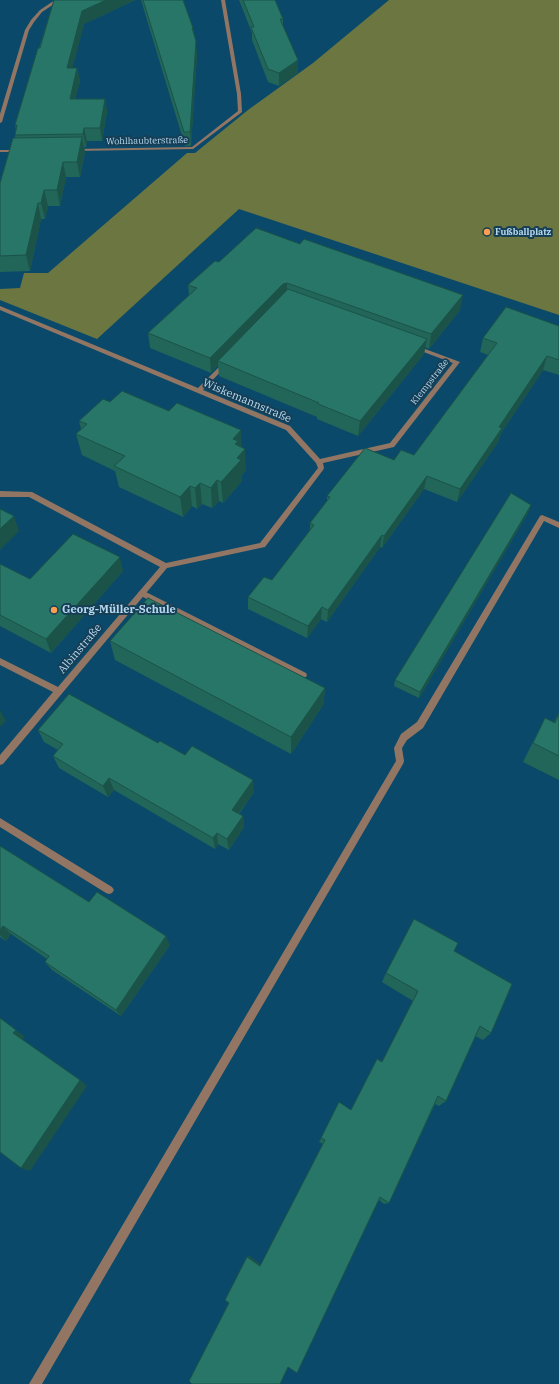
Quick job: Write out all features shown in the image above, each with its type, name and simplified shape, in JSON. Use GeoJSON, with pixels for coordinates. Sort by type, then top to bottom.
{"type":"FeatureCollection","features":[{"type":"Feature","properties":{"kind":"street"},"geometry":{"type":"LineString","coordinates":[[0,122],[32,20],[41,11],[58,0]]}},
{"type":"Feature","properties":{"kind":"street","name":"Wohlhaubterstraße"},"geometry":{"type":"LineString","coordinates":[[71,150],[192,148],[240,112],[239,94],[223,0]]}},
{"type":"Feature","properties":{"kind":"street"},"geometry":{"type":"LineString","coordinates":[[0,151],[24,150]]}},
{"type":"Feature","properties":{"kind":"street","name":"Wiskemannstraße"},"geometry":{"type":"LineString","coordinates":[[0,308],[62,332],[199,392],[288,428],[319,462]]}},
{"type":"Feature","properties":{"kind":"street","name":"Klempstraße"},"geometry":{"type":"LineString","coordinates":[[319,462],[392,445],[457,362],[405,344]]}},
{"type":"Feature","properties":{"kind":"street"},"geometry":{"type":"LineString","coordinates":[[199,392],[232,358]]}},
{"type":"Feature","properties":{"kind":"street"},"geometry":{"type":"LineString","coordinates":[[0,494],[30,494],[165,566],[262,545],[321,468],[319,462]]}},
{"type":"Feature","properties":{"kind":"street"},"geometry":{"type":"LineString","coordinates":[[35,1384],[400,761],[398,748],[404,737],[420,725],[542,518],[559,525]]}},
{"type":"Feature","properties":{"kind":"street","name":"Albinstraße"},"geometry":{"type":"LineString","coordinates":[[0,761],[165,566]]}},
{"type":"Feature","properties":{"kind":"street"},"geometry":{"type":"LineString","coordinates":[[142,593],[303,675]]}},
{"type":"Feature","properties":{"kind":"street","name":"Albinstraße"},"geometry":{"type":"LineString","coordinates":[[0,661],[59,692]]}},
{"type":"Feature","properties":{"kind":"street"},"geometry":{"type":"LineString","coordinates":[[0,822],[109,890]]}},
{"type":"Feature","properties":{"kind":"green space"},"geometry":{"type":"Polygon","coordinates":[[[389,0],[559,0],[559,315],[239,209],[97,339],[0,300],[0,289],[20,288],[24,273],[48,273],[187,153],[195,153],[248,110],[313,63],[389,0]]]}},
{"type":"Feature","properties":{"kind":"building"},"geometry":{"type":"Polygon","coordinates":[[[54,0],[106,0],[82,11],[67,68],[77,68],[70,99],[105,99],[100,128],[84,128],[83,134],[15,135],[17,125],[15,125],[54,0]]]}},
{"type":"Feature","properties":{"kind":"building"},"geometry":{"type":"Polygon","coordinates":[[[143,0],[183,0],[193,28],[196,41],[190,132],[184,132],[143,0]]]}},
{"type":"Feature","properties":{"kind":"building"},"geometry":{"type":"Polygon","coordinates":[[[243,0],[275,0],[283,19],[280,19],[298,60],[279,73],[268,69],[251,27],[254,27],[243,0]]]}},
{"type":"Feature","properties":{"kind":"building"},"geometry":{"type":"Polygon","coordinates":[[[82,137],[77,162],[63,162],[57,190],[44,190],[41,203],[38,203],[26,255],[0,256],[0,183],[13,138],[82,137]]]}},
{"type":"Feature","properties":{"kind":"building"},"geometry":{"type":"Polygon","coordinates":[[[256,228],[300,244],[304,239],[463,295],[431,334],[287,283],[283,284],[210,358],[148,333],[197,288],[188,285],[215,261],[219,262],[256,228]]]}},
{"type":"Feature","properties":{"kind":"building"},"geometry":{"type":"Polygon","coordinates":[[[288,289],[427,339],[360,421],[218,361],[288,289]]]}},
{"type":"Feature","properties":{"kind":"building"},"geometry":{"type":"Polygon","coordinates":[[[506,307],[559,326],[559,360],[547,356],[499,427],[502,428],[460,489],[427,476],[328,610],[322,607],[308,626],[248,597],[264,577],[272,580],[314,525],[310,523],[330,497],[327,496],[365,448],[394,460],[401,450],[414,455],[497,343],[483,338],[506,307]]]}},
{"type":"Feature","properties":{"kind":"building"},"geometry":{"type":"Polygon","coordinates":[[[122,391],[169,411],[177,403],[241,430],[233,439],[238,441],[235,444],[245,449],[237,458],[241,460],[221,482],[217,480],[211,488],[200,483],[195,488],[190,486],[180,497],[114,466],[125,456],[76,434],[87,424],[79,421],[103,399],[110,402],[122,391]]]}},
{"type":"Feature","properties":{"kind":"building"},"geometry":{"type":"Polygon","coordinates":[[[511,493],[531,505],[420,692],[395,680],[511,493]]]}},
{"type":"Feature","properties":{"kind":"building"},"geometry":{"type":"Polygon","coordinates":[[[0,509],[14,516],[0,529],[0,509]]]}},
{"type":"Feature","properties":{"kind":"building"},"geometry":{"type":"Polygon","coordinates":[[[73,534],[120,557],[46,639],[0,615],[0,564],[30,579],[73,534]]]}},
{"type":"Feature","properties":{"kind":"building"},"geometry":{"type":"Polygon","coordinates":[[[148,598],[325,688],[291,737],[110,641],[148,598]]]}},
{"type":"Feature","properties":{"kind":"building"},"geometry":{"type":"Polygon","coordinates":[[[69,694],[158,743],[160,741],[185,755],[192,746],[253,780],[232,810],[243,816],[227,839],[217,833],[213,838],[109,778],[103,786],[53,756],[63,744],[38,730],[69,694]]]}},
{"type":"Feature","properties":{"kind":"building"},"geometry":{"type":"Polygon","coordinates":[[[559,714],[559,756],[533,743],[545,718],[555,723],[559,714]]]}},
{"type":"Feature","properties":{"kind":"building"},"geometry":{"type":"Polygon","coordinates":[[[0,846],[89,902],[97,892],[166,936],[116,1010],[45,962],[49,956],[3,926],[0,930],[0,846]]]}},
{"type":"Feature","properties":{"kind":"building"},"geometry":{"type":"Polygon","coordinates":[[[414,919],[458,943],[454,951],[512,984],[491,1033],[480,1026],[446,1101],[438,1096],[389,1203],[380,1197],[297,1373],[288,1367],[280,1384],[192,1384],[189,1381],[229,1303],[225,1300],[247,1257],[260,1266],[325,1140],[321,1138],[339,1102],[351,1110],[377,1059],[382,1062],[418,991],[386,973],[414,919]]]}},
{"type":"Feature","properties":{"kind":"building"},"geometry":{"type":"Polygon","coordinates":[[[0,1018],[16,1030],[13,1033],[80,1080],[21,1168],[0,1152],[0,1018]]]}},
{"type":"Feature","properties":{"kind":"place","name":"Fußballplatz"},"geometry":{"type":"Point","coordinates":[487,232]}},
{"type":"Feature","properties":{"kind":"place","name":"Georg-Müller-Schule"},"geometry":{"type":"Point","coordinates":[54,610]}}]}
